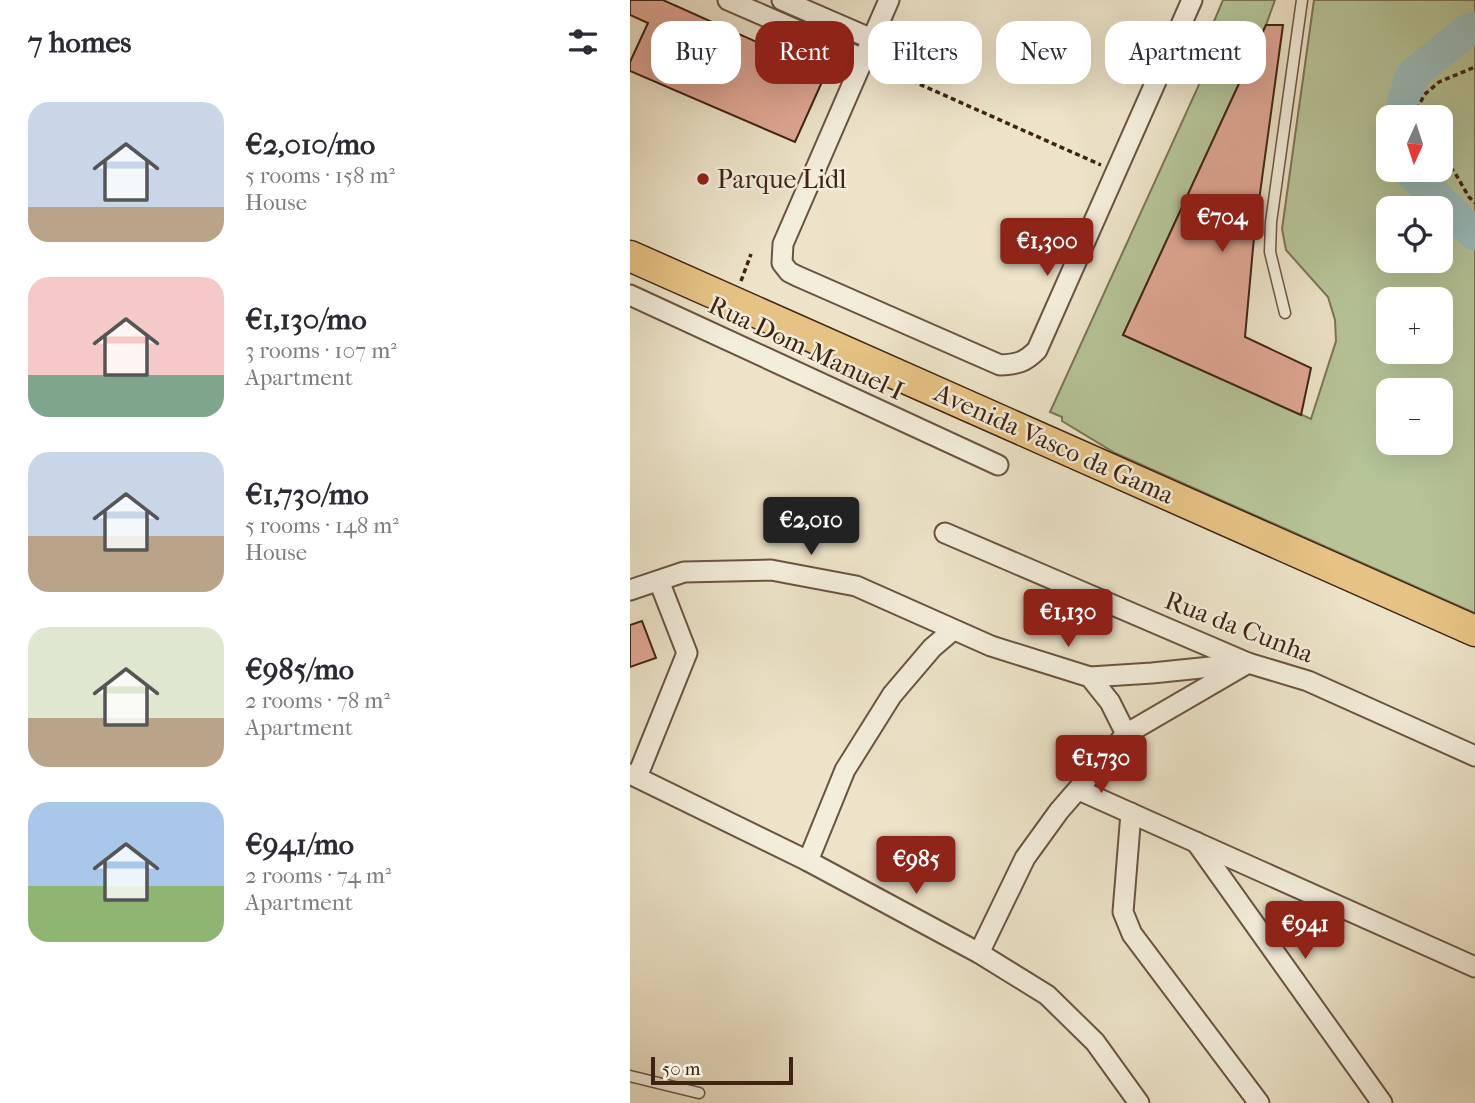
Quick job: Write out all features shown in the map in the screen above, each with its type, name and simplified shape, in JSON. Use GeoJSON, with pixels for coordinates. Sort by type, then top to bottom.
{"type":"FeatureCollection","features":[{"type":"Feature","properties":{"kind":"main road","name":"Avenida Vasco da Gama"},"geometry":{"type":"LineString","coordinates":[[631,257],[1475,631]]}},
{"type":"Feature","properties":{"kind":"street"},"geometry":{"type":"LineString","coordinates":[[728,0],[863,59]]}},
{"type":"Feature","properties":{"kind":"street"},"geometry":{"type":"LineString","coordinates":[[782,0],[868,37]]}},
{"type":"Feature","properties":{"kind":"street"},"geometry":{"type":"LineString","coordinates":[[880,21],[890,0]]}},
{"type":"Feature","properties":{"kind":"street"},"geometry":{"type":"LineString","coordinates":[[868,48],[783,244],[782,263],[789,272],[797,276],[1000,365],[1015,364],[1028,359],[1037,350],[1192,0]]}},
{"type":"Feature","properties":{"kind":"street","name":"Rua Dom Manuel I"},"geometry":{"type":"LineString","coordinates":[[630,295],[998,465]]}},
{"type":"Feature","properties":{"kind":"street","name":"Rua da Cunha"},"geometry":{"type":"LineString","coordinates":[[945,533],[1248,663],[1308,681],[1475,756]]}},
{"type":"Feature","properties":{"kind":"street"},"geometry":{"type":"LineString","coordinates":[[630,590],[684,572],[771,570],[856,586],[991,646],[1090,677],[1248,663]]}},
{"type":"Feature","properties":{"kind":"street"},"geometry":{"type":"LineString","coordinates":[[659,580],[687,653],[634,775],[808,861],[978,953],[1047,995],[1095,1042],[1139,1103]]}},
{"type":"Feature","properties":{"kind":"street"},"geometry":{"type":"LineString","coordinates":[[808,861],[845,770],[892,695],[932,648],[953,630]]}},
{"type":"Feature","properties":{"kind":"street"},"geometry":{"type":"LineString","coordinates":[[978,953],[1026,858],[1059,811],[1126,734],[1248,663]]}},
{"type":"Feature","properties":{"kind":"street"},"geometry":{"type":"LineString","coordinates":[[1090,677],[1110,702],[1126,734]]}},
{"type":"Feature","properties":{"kind":"street"},"geometry":{"type":"LineString","coordinates":[[1079,790],[1475,967]]}},
{"type":"Feature","properties":{"kind":"street"},"geometry":{"type":"LineString","coordinates":[[1131,813],[1123,912],[1132,934],[1259,1103]]}},
{"type":"Feature","properties":{"kind":"street"},"geometry":{"type":"LineString","coordinates":[[1196,842],[1382,1103]]}},
{"type":"Feature","properties":{"kind":"street"},"geometry":{"type":"LineString","coordinates":[[1236,898],[1250,866]]}},
{"type":"Feature","properties":{"kind":"lane"},"geometry":{"type":"LineString","coordinates":[[1285,313],[1270,252],[1271,222],[1302,0]]}},
{"type":"Feature","properties":{"kind":"lane"},"geometry":{"type":"LineString","coordinates":[[630,1076],[699,1093]]}},
{"type":"Feature","properties":{"kind":"path"},"geometry":{"type":"LineString","coordinates":[[863,59],[1116,171]]}},
{"type":"Feature","properties":{"kind":"path"},"geometry":{"type":"LineString","coordinates":[[1419,105],[1424,95],[1439,82],[1475,67]]}},
{"type":"Feature","properties":{"kind":"path"},"geometry":{"type":"LineString","coordinates":[[1453,170],[1475,203]]}},
{"type":"Feature","properties":{"kind":"green space"},"geometry":{"type":"Polygon","coordinates":[[[1223,0],[1275,0],[1266,25],[1266,21],[1214,21],[1223,0]]]}},
{"type":"Feature","properties":{"kind":"green space"},"geometry":{"type":"Polygon","coordinates":[[[1314,0],[1475,0],[1475,613],[1115,453],[1062,421],[1062,417],[1050,412],[1199,84],[1239,84],[1123,335],[1311,419],[1336,341],[1335,320],[1328,297],[1286,250],[1282,229],[1314,0]]]}},
{"type":"Feature","properties":{"kind":"building"},"geometry":{"type":"Polygon","coordinates":[[[630,0],[663,0],[710,21],[651,21],[651,80],[630,71],[630,62],[648,23],[630,15],[630,0]]]}},
{"type":"Feature","properties":{"kind":"building"},"geometry":{"type":"Polygon","coordinates":[[[1266,25],[1283,25],[1254,237],[1245,337],[1311,368],[1301,415],[1123,335],[1239,84],[1266,84],[1266,25]]]}},
{"type":"Feature","properties":{"kind":"building"},"geometry":{"type":"Polygon","coordinates":[[[741,35],[755,41],[755,84],[821,84],[795,142],[660,84],[741,84],[741,35]]]}},
{"type":"Feature","properties":{"kind":"building"},"geometry":{"type":"Polygon","coordinates":[[[642,621],[656,658],[630,667],[630,625],[642,621]]]}},
{"type":"Feature","properties":{"kind":"waterway"},"geometry":{"type":"LineString","coordinates":[[1403,105],[1412,75],[1468,30],[1475,28]]}},
{"type":"Feature","properties":{"kind":"waterway"},"geometry":{"type":"LineString","coordinates":[[1421,182],[1475,234]]}},
{"type":"Feature","properties":{"kind":"place","name":"Parque Lidl"},"geometry":{"type":"Point","coordinates":[703,179]}}]}
